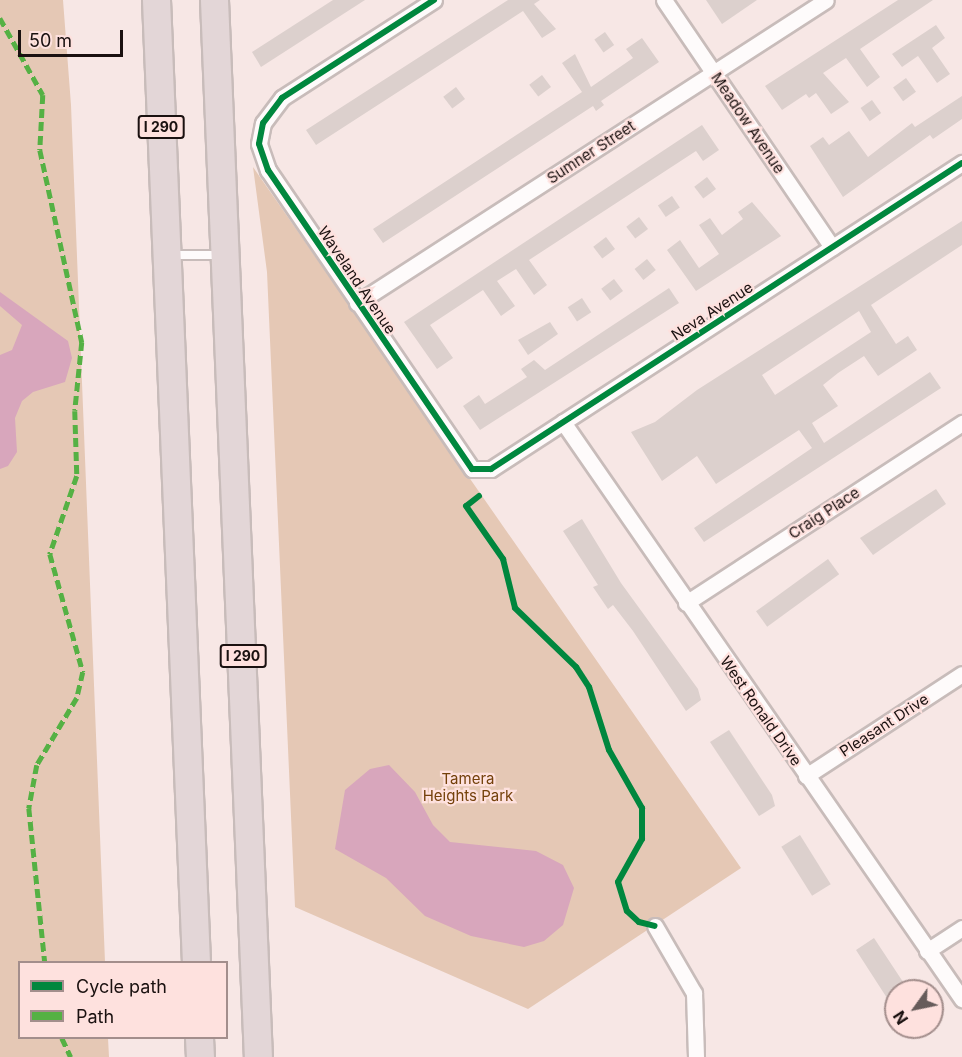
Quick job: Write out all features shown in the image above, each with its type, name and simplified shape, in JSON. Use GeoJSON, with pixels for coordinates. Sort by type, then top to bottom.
{"type":"FeatureCollection","features":[{"type":"Feature","properties":{"kind":"highway","name":"I 290"},"geometry":{"type":"LineString","coordinates":[[156,0],[196,961]]}},
{"type":"Feature","properties":{"kind":"highway","name":"I 290"},"geometry":{"type":"LineString","coordinates":[[214,0],[258,1057]]}},
{"type":"Feature","properties":{"kind":"highway"},"geometry":{"type":"LineString","coordinates":[[199,1039],[200,1057]]}},
{"type":"Feature","properties":{"kind":"street","name":"Waveland Avenue"},"geometry":{"type":"LineString","coordinates":[[434,0],[282,98],[263,123],[259,144],[268,170],[472,469]]}},
{"type":"Feature","properties":{"kind":"street","name":"Meadow Avenue"},"geometry":{"type":"LineString","coordinates":[[664,0],[832,247]]}},
{"type":"Feature","properties":{"kind":"street","name":"Sumner Street"},"geometry":{"type":"LineString","coordinates":[[357,303],[826,0]]}},
{"type":"Feature","properties":{"kind":"street","name":"Neva Avenue"},"geometry":{"type":"LineString","coordinates":[[472,469],[491,469],[962,163]]}},
{"type":"Feature","properties":{"kind":"street","name":"West Ronald Drive"},"geometry":{"type":"LineString","coordinates":[[563,422],[962,999]]}},
{"type":"Feature","properties":{"kind":"street","name":"Craig Place"},"geometry":{"type":"LineString","coordinates":[[686,603],[962,423]]}},
{"type":"Feature","properties":{"kind":"street","name":"Pleasant Drive"},"geometry":{"type":"LineString","coordinates":[[806,776],[962,674]]}},
{"type":"Feature","properties":{"kind":"street"},"geometry":{"type":"LineString","coordinates":[[655,926],[694,993],[696,1057]]}},
{"type":"Feature","properties":{"kind":"street"},"geometry":{"type":"LineString","coordinates":[[927,951],[962,928]]}},
{"type":"Feature","properties":{"kind":"lane"},"geometry":{"type":"LineString","coordinates":[[166,255],[225,255]]}},
{"type":"Feature","properties":{"kind":"green space"},"geometry":{"type":"Polygon","coordinates":[[[0,0],[63,0],[71,105],[105,961],[18,961],[18,1039],[108,1039],[109,1057],[0,1057],[0,0]]]}},
{"type":"Feature","properties":{"kind":"green space","name":"Tamera Heights Park"},"geometry":{"type":"Polygon","coordinates":[[[253,167],[741,868],[528,1009],[295,907],[267,272],[253,167]]]}},
{"type":"Feature","properties":{"kind":"shaded area"},"geometry":{"type":"Polygon","coordinates":[[[0,292],[68,341],[72,358],[65,382],[33,392],[22,401],[15,418],[17,452],[8,466],[0,469],[0,355],[12,350],[22,325],[0,306],[0,292]]]}},
{"type":"Feature","properties":{"kind":"shaded area"},"geometry":{"type":"Polygon","coordinates":[[[389,765],[415,792],[433,825],[450,842],[536,851],[563,865],[574,888],[563,925],[544,941],[524,947],[471,936],[425,916],[386,878],[335,849],[345,790],[370,769],[389,765]]]}},
{"type":"Feature","properties":{"kind":"building"},"geometry":{"type":"Polygon","coordinates":[[[333,0],[365,0],[261,67],[252,52],[333,0]]]}},
{"type":"Feature","properties":{"kind":"building"},"geometry":{"type":"Polygon","coordinates":[[[508,0],[540,0],[534,4],[556,29],[542,38],[523,11],[316,145],[306,130],[508,0]]]}},
{"type":"Feature","properties":{"kind":"building"},"geometry":{"type":"Polygon","coordinates":[[[706,0],[757,0],[722,24],[706,0]]]}},
{"type":"Feature","properties":{"kind":"building"},"geometry":{"type":"Polygon","coordinates":[[[898,0],[933,0],[860,49],[880,77],[867,87],[846,58],[823,73],[849,102],[831,114],[816,93],[809,98],[806,94],[782,110],[765,86],[898,0]]]}},
{"type":"Feature","properties":{"kind":"building"},"geometry":{"type":"Polygon","coordinates":[[[936,25],[945,38],[932,48],[950,74],[937,83],[918,56],[902,67],[892,54],[936,25]]]}},
{"type":"Feature","properties":{"kind":"building"},"geometry":{"type":"Polygon","coordinates":[[[605,32],[614,45],[604,53],[594,39],[605,32]]]}},
{"type":"Feature","properties":{"kind":"building"},"geometry":{"type":"Polygon","coordinates":[[[642,38],[659,62],[601,101],[604,105],[596,111],[593,106],[383,243],[373,229],[582,92],[562,63],[575,54],[591,87],[633,58],[626,49],[642,38]]]}},
{"type":"Feature","properties":{"kind":"building"},"geometry":{"type":"Polygon","coordinates":[[[542,75],[551,87],[538,97],[529,85],[542,75]]]}},
{"type":"Feature","properties":{"kind":"building"},"geometry":{"type":"Polygon","coordinates":[[[906,78],[916,92],[903,101],[893,87],[906,78]]]}},
{"type":"Feature","properties":{"kind":"building"},"geometry":{"type":"Polygon","coordinates":[[[456,87],[465,99],[452,109],[443,97],[456,87]]]}},
{"type":"Feature","properties":{"kind":"building"},"geometry":{"type":"Polygon","coordinates":[[[962,96],[962,119],[933,139],[930,135],[843,197],[810,146],[823,137],[829,145],[849,131],[868,157],[912,123],[915,127],[962,96]]]}},
{"type":"Feature","properties":{"kind":"building"},"geometry":{"type":"Polygon","coordinates":[[[872,100],[881,113],[870,121],[861,108],[872,100]]]}},
{"type":"Feature","properties":{"kind":"building"},"geometry":{"type":"Polygon","coordinates":[[[702,125],[719,150],[703,161],[696,151],[529,260],[547,285],[534,295],[516,269],[497,281],[515,306],[501,316],[483,290],[430,325],[453,358],[437,369],[404,322],[702,125]]]}},
{"type":"Feature","properties":{"kind":"building"},"geometry":{"type":"Polygon","coordinates":[[[707,177],[716,189],[703,199],[694,187],[707,177]]]}},
{"type":"Feature","properties":{"kind":"building"},"geometry":{"type":"Polygon","coordinates":[[[672,196],[680,208],[666,217],[658,206],[672,196]]]}},
{"type":"Feature","properties":{"kind":"building"},"geometry":{"type":"Polygon","coordinates":[[[752,202],[781,236],[696,291],[667,250],[680,240],[699,268],[719,254],[699,225],[710,218],[722,235],[743,219],[738,212],[752,202]]]}},
{"type":"Feature","properties":{"kind":"building"},"geometry":{"type":"Polygon","coordinates":[[[639,217],[648,229],[635,239],[626,227],[639,217]]]}},
{"type":"Feature","properties":{"kind":"building"},"geometry":{"type":"Polygon","coordinates":[[[962,221],[962,245],[871,305],[896,344],[908,336],[917,350],[878,376],[864,356],[838,373],[823,385],[838,406],[812,423],[824,443],[930,372],[941,388],[704,542],[694,528],[812,448],[799,430],[716,484],[697,456],[662,481],[631,432],[655,422],[697,390],[962,221]],[[859,311],[762,375],[775,395],[871,332],[859,311]]]}},
{"type":"Feature","properties":{"kind":"building"},"geometry":{"type":"Polygon","coordinates":[[[606,237],[615,249],[602,259],[593,247],[606,237]]]}},
{"type":"Feature","properties":{"kind":"building"},"geometry":{"type":"Polygon","coordinates":[[[647,259],[656,270],[643,280],[635,269],[647,259]]]}},
{"type":"Feature","properties":{"kind":"building"},"geometry":{"type":"Polygon","coordinates":[[[614,279],[623,291],[610,301],[601,289],[614,279]]]}},
{"type":"Feature","properties":{"kind":"building"},"geometry":{"type":"Polygon","coordinates":[[[669,288],[679,303],[480,430],[463,406],[479,395],[485,404],[527,377],[521,369],[534,360],[545,370],[669,288]]]}},
{"type":"Feature","properties":{"kind":"building"},"geometry":{"type":"Polygon","coordinates":[[[582,298],[591,312],[577,322],[568,307],[582,298]]]}},
{"type":"Feature","properties":{"kind":"building"},"geometry":{"type":"Polygon","coordinates":[[[550,322],[558,334],[528,355],[518,340],[550,322]]]}},
{"type":"Feature","properties":{"kind":"building"},"geometry":{"type":"Polygon","coordinates":[[[936,489],[946,504],[873,555],[860,538],[936,489]]]}},
{"type":"Feature","properties":{"kind":"building"},"geometry":{"type":"Polygon","coordinates":[[[582,519],[621,583],[698,689],[701,700],[686,711],[633,631],[613,605],[608,609],[593,587],[598,585],[563,531],[582,519]]]}},
{"type":"Feature","properties":{"kind":"building"},"geometry":{"type":"Polygon","coordinates":[[[828,559],[839,574],[767,627],[756,611],[828,559]]]}},
{"type":"Feature","properties":{"kind":"building"},"geometry":{"type":"Polygon","coordinates":[[[729,730],[772,795],[775,806],[759,816],[710,742],[729,730]]]}},
{"type":"Feature","properties":{"kind":"building"},"geometry":{"type":"Polygon","coordinates":[[[800,835],[831,884],[812,896],[781,847],[800,835]]]}},
{"type":"Feature","properties":{"kind":"building"},"geometry":{"type":"Polygon","coordinates":[[[874,938],[901,979],[884,979],[884,993],[856,950],[874,938]]]}},
{"type":"Feature","properties":{"kind":"marked path"},"geometry":{"type":"LineString","coordinates":[[0,18],[43,95],[40,150],[82,342],[75,411],[77,476],[50,554],[83,672],[77,698],[37,765],[29,808],[45,961]]}},
{"type":"Feature","properties":{"kind":"marked path"},"geometry":{"type":"LineString","coordinates":[[62,1039],[71,1057]]}},
{"type":"Feature","properties":{"kind":"cycle path"},"geometry":{"type":"LineString","coordinates":[[434,0],[282,98],[263,123],[259,144],[268,170],[472,469],[491,469],[962,163]]}},
{"type":"Feature","properties":{"kind":"cycle path"},"geometry":{"type":"LineString","coordinates":[[479,496],[466,506],[503,559],[515,608],[576,667],[589,687],[609,750],[642,808],[642,839],[618,882],[627,911],[639,922],[655,926]]}}]}
